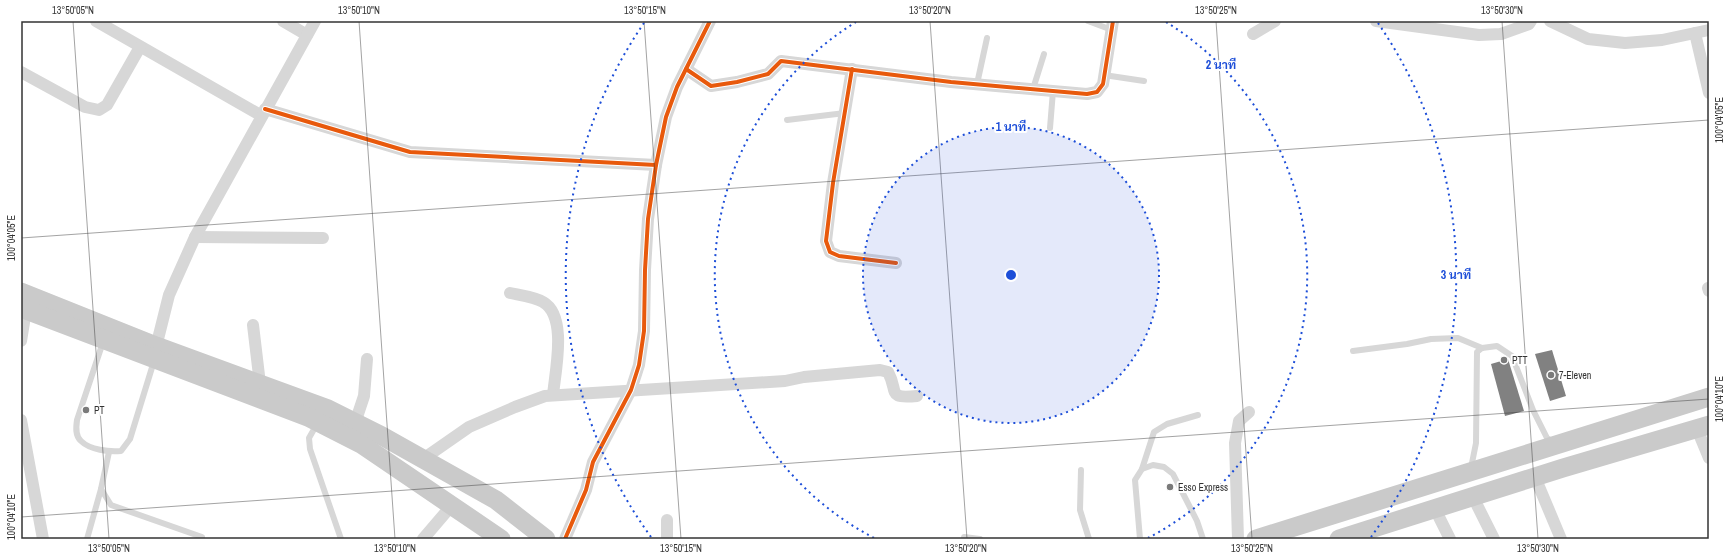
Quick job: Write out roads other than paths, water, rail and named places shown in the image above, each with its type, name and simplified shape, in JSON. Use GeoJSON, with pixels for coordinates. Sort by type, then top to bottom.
{"type":"FeatureCollection","features":[{"type":"Feature","properties":{"kind":"main road"},"geometry":{"type":"LineString","coordinates":[[25,302],[155,353],[317,422],[361,444],[502,539]]}},
{"type":"Feature","properties":{"kind":"main road"},"geometry":{"type":"LineString","coordinates":[[25,302],[104,339],[260,384],[328,409],[382,436],[496,500],[546,539]]}},
{"type":"Feature","properties":{"kind":"main road"},"geometry":{"type":"LineString","coordinates":[[1256,539],[1709,397]]}},
{"type":"Feature","properties":{"kind":"main road"},"geometry":{"type":"LineString","coordinates":[[1340,539],[1535,477],[1703,427]]}},
{"type":"Feature","properties":{"kind":"street"},"geometry":{"type":"LineString","coordinates":[[96,21],[140,47],[264,113],[410,152],[656,165]]}},
{"type":"Feature","properties":{"kind":"street"},"geometry":{"type":"LineString","coordinates":[[283,21],[307,35]]}},
{"type":"Feature","properties":{"kind":"street"},"geometry":{"type":"LineString","coordinates":[[155,353],[169,295],[195,237],[315,21]]}},
{"type":"Feature","properties":{"kind":"street"},"geometry":{"type":"LineString","coordinates":[[565,539],[586,490],[593,462],[631,390],[639,365],[644,331],[648,219],[656,165],[666,117],[677,87],[710,21]]}},
{"type":"Feature","properties":{"kind":"street"},"geometry":{"type":"LineString","coordinates":[[1253,34],[1275,21]]}},
{"type":"Feature","properties":{"kind":"street"},"geometry":{"type":"LineString","coordinates":[[1376,21],[1479,36],[1501,34],[1529,24],[1531,21]]}},
{"type":"Feature","properties":{"kind":"street"},"geometry":{"type":"LineString","coordinates":[[1550,21],[1588,39],[1625,43],[1662,40],[1709,30]]}},
{"type":"Feature","properties":{"kind":"street"},"geometry":{"type":"LineString","coordinates":[[686,69],[711,86],[737,82],[768,74],[781,61],[977,84],[1087,94],[1097,92],[1103,84],[1112,25]]}},
{"type":"Feature","properties":{"kind":"street"},"geometry":{"type":"LineString","coordinates":[[1695,33],[1709,94]]}},
{"type":"Feature","properties":{"kind":"street"},"geometry":{"type":"LineString","coordinates":[[21,72],[85,107],[98,110],[108,105],[140,47]]}},
{"type":"Feature","properties":{"kind":"street"},"geometry":{"type":"LineString","coordinates":[[852,69],[833,183],[826,241],[830,252],[839,256],[896,263]]}},
{"type":"Feature","properties":{"kind":"street"},"geometry":{"type":"LineString","coordinates":[[195,237],[323,238]]}},
{"type":"Feature","properties":{"kind":"street"},"geometry":{"type":"LineString","coordinates":[[510,293],[543,302],[550,309],[556,322],[559,338],[552,395]]}},
{"type":"Feature","properties":{"kind":"street"},"geometry":{"type":"LineString","coordinates":[[21,341],[25,302]]}},
{"type":"Feature","properties":{"kind":"street"},"geometry":{"type":"LineString","coordinates":[[253,325],[260,384]]}},
{"type":"Feature","properties":{"kind":"street"},"geometry":{"type":"LineString","coordinates":[[355,423],[364,396],[367,359]]}},
{"type":"Feature","properties":{"kind":"street"},"geometry":{"type":"LineString","coordinates":[[423,459],[469,427],[515,406],[544,396],[785,381],[880,370],[888,372],[891,377],[893,388],[898,396],[903,398],[917,396]]}},
{"type":"Feature","properties":{"kind":"street"},"geometry":{"type":"LineString","coordinates":[[1238,539],[1235,443],[1239,421],[1249,412]]}},
{"type":"Feature","properties":{"kind":"street"},"geometry":{"type":"LineString","coordinates":[[21,420],[34,482],[42,538]]}},
{"type":"Feature","properties":{"kind":"street"},"geometry":{"type":"LineString","coordinates":[[1703,427],[1709,458]]}},
{"type":"Feature","properties":{"kind":"street"},"geometry":{"type":"LineString","coordinates":[[1535,477],[1561,539]]}},
{"type":"Feature","properties":{"kind":"street"},"geometry":{"type":"LineString","coordinates":[[1473,497],[1494,539]]}},
{"type":"Feature","properties":{"kind":"street"},"geometry":{"type":"LineString","coordinates":[[423,539],[452,505]]}},
{"type":"Feature","properties":{"kind":"street"},"geometry":{"type":"LineString","coordinates":[[1436,509],[1450,539]]}},
{"type":"Feature","properties":{"kind":"street"},"geometry":{"type":"LineString","coordinates":[[666,539],[667,520]]}},
{"type":"Feature","properties":{"kind":"lane"},"geometry":{"type":"LineString","coordinates":[[1088,21],[1112,25]]}},
{"type":"Feature","properties":{"kind":"lane"},"geometry":{"type":"LineString","coordinates":[[977,84],[987,38]]}},
{"type":"Feature","properties":{"kind":"lane"},"geometry":{"type":"LineString","coordinates":[[1033,89],[1044,54]]}},
{"type":"Feature","properties":{"kind":"lane"},"geometry":{"type":"LineString","coordinates":[[1104,75],[1144,81]]}},
{"type":"Feature","properties":{"kind":"lane"},"geometry":{"type":"LineString","coordinates":[[1050,128],[1053,91]]}},
{"type":"Feature","properties":{"kind":"lane"},"geometry":{"type":"LineString","coordinates":[[787,120],[845,113]]}},
{"type":"Feature","properties":{"kind":"lane"},"geometry":{"type":"LineString","coordinates":[[1353,351],[1407,344],[1431,339],[1458,338],[1482,348],[1497,346],[1512,356],[1533,410],[1547,438],[1556,444]]}},
{"type":"Feature","properties":{"kind":"lane"},"geometry":{"type":"LineString","coordinates":[[104,339],[77,420],[76,430],[80,441],[110,452],[121,451],[130,439],[155,353]]}},
{"type":"Feature","properties":{"kind":"lane"},"geometry":{"type":"LineString","coordinates":[[1470,471],[1476,438],[1477,352],[1482,348]]}},
{"type":"Feature","properties":{"kind":"lane"},"geometry":{"type":"LineString","coordinates":[[1140,539],[1135,480],[1142,469],[1154,432],[1167,424],[1198,415]]}},
{"type":"Feature","properties":{"kind":"lane"},"geometry":{"type":"LineString","coordinates":[[317,422],[309,438],[310,449],[341,539]]}},
{"type":"Feature","properties":{"kind":"lane"},"geometry":{"type":"LineString","coordinates":[[86,539],[110,452]]}},
{"type":"Feature","properties":{"kind":"lane"},"geometry":{"type":"LineString","coordinates":[[1142,469],[1153,465],[1164,467],[1173,474],[1197,521],[1203,539]]}},
{"type":"Feature","properties":{"kind":"lane"},"geometry":{"type":"LineString","coordinates":[[1081,470],[1080,510],[1089,539]]}},
{"type":"Feature","properties":{"kind":"lane"},"geometry":{"type":"LineString","coordinates":[[101,489],[111,504],[202,537]]}},
{"type":"Feature","properties":{"kind":"lane"},"geometry":{"type":"LineString","coordinates":[[964,537],[980,539]]}},
{"type":"Feature","properties":{"kind":"place","name":"PTT"},"geometry":{"type":"Point","coordinates":[1504,360]}},
{"type":"Feature","properties":{"kind":"place","name":"7-Eleven"},"geometry":{"type":"Point","coordinates":[1551,375]}},
{"type":"Feature","properties":{"kind":"place","name":"PT"},"geometry":{"type":"Point","coordinates":[86,410]}},
{"type":"Feature","properties":{"kind":"place","name":"Esso Express"},"geometry":{"type":"Point","coordinates":[1170,487]}}]}
